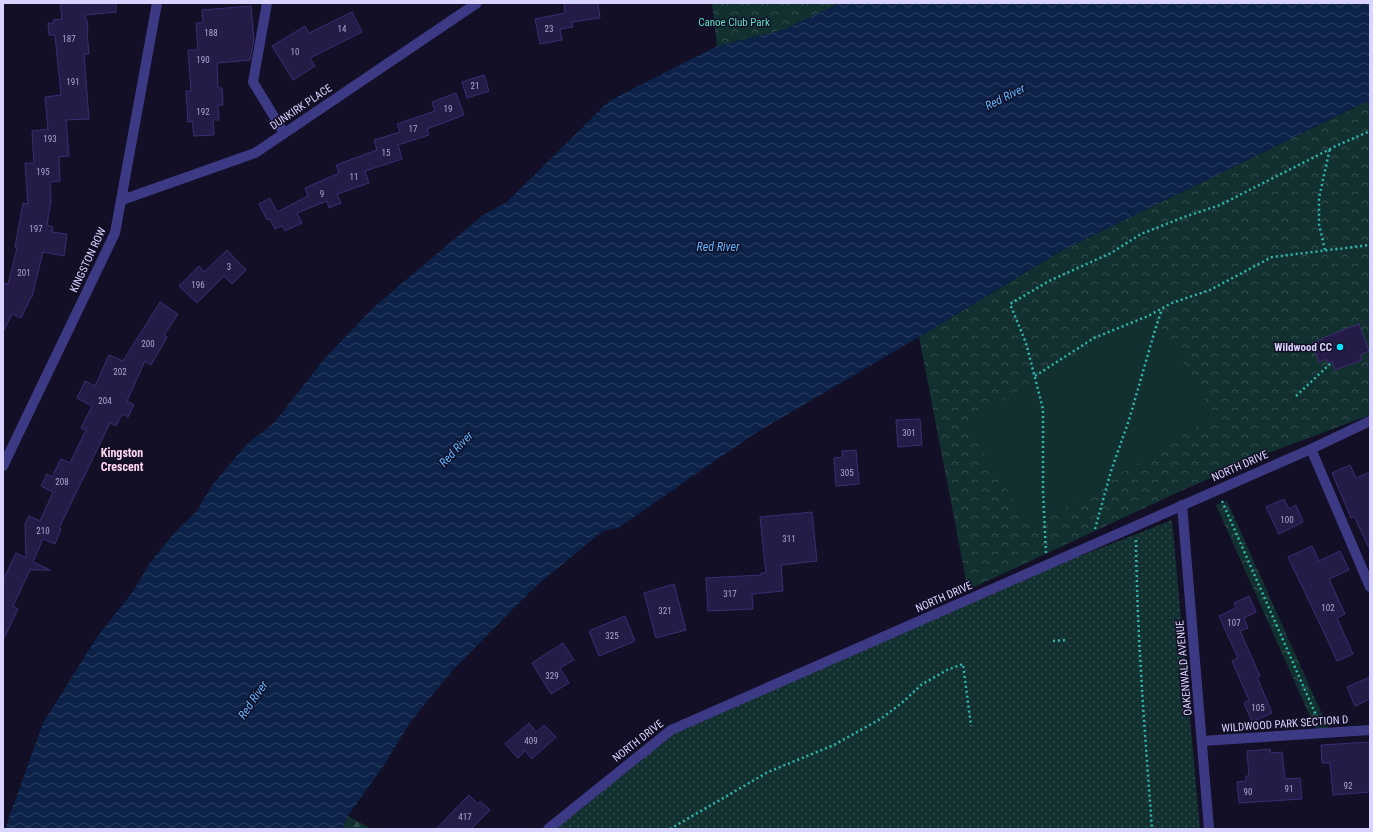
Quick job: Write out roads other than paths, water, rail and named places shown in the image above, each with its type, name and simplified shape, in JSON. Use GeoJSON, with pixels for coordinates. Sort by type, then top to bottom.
{"type":"FeatureCollection","features":[{"type":"Feature","properties":{"kind":"street","name":"KINGSTON ROW"},"geometry":{"type":"LineString","coordinates":[[3,466],[115,233],[157,3]]}},
{"type":"Feature","properties":{"kind":"street"},"geometry":{"type":"LineString","coordinates":[[267,3],[253,82],[284,133]]}},
{"type":"Feature","properties":{"kind":"street","name":"DUNKIRK PLACE"},"geometry":{"type":"LineString","coordinates":[[122,200],[254,153],[476,3]]}},
{"type":"Feature","properties":{"kind":"street","name":"NORTH DRIVE"},"geometry":{"type":"LineString","coordinates":[[548,829],[671,730],[1311,449],[1370,421]]}},
{"type":"Feature","properties":{"kind":"street"},"geometry":{"type":"LineString","coordinates":[[1311,449],[1370,587]]}},
{"type":"Feature","properties":{"kind":"street","name":"OAKENWALD AVENUE"},"geometry":{"type":"LineString","coordinates":[[1182,505],[1209,829]]}},
{"type":"Feature","properties":{"kind":"street","name":"WILDWOOD PARK SECTION D"},"geometry":{"type":"LineString","coordinates":[[1202,741],[1370,730]]}},
{"type":"Feature","properties":{"kind":"water","name":"Red River"},"geometry":{"type":"Polygon","coordinates":[[[840,3],[1370,3],[1370,100],[1061,251],[754,434],[618,528],[603,531],[536,586],[452,671],[411,721],[384,765],[348,816],[342,829],[5,829],[43,723],[97,637],[134,590],[149,564],[175,532],[196,512],[213,484],[247,444],[274,423],[325,358],[375,306],[483,215],[507,202],[609,101],[717,46],[783,30],[840,3]]]}},
{"type":"Feature","properties":{"kind":"place","name":"Wildwood CC"},"geometry":{"type":"Point","coordinates":[1340,347]}},
{"type":"Feature","properties":{"kind":"district","name":"Kingston Crescent"},"geometry":{"type":"Point","coordinates":[122,460]}},
{"type":"Feature","properties":{"kind":"park label","name":"Canoe Club Park"},"geometry":{"type":"Point","coordinates":[734,22]}}]}
